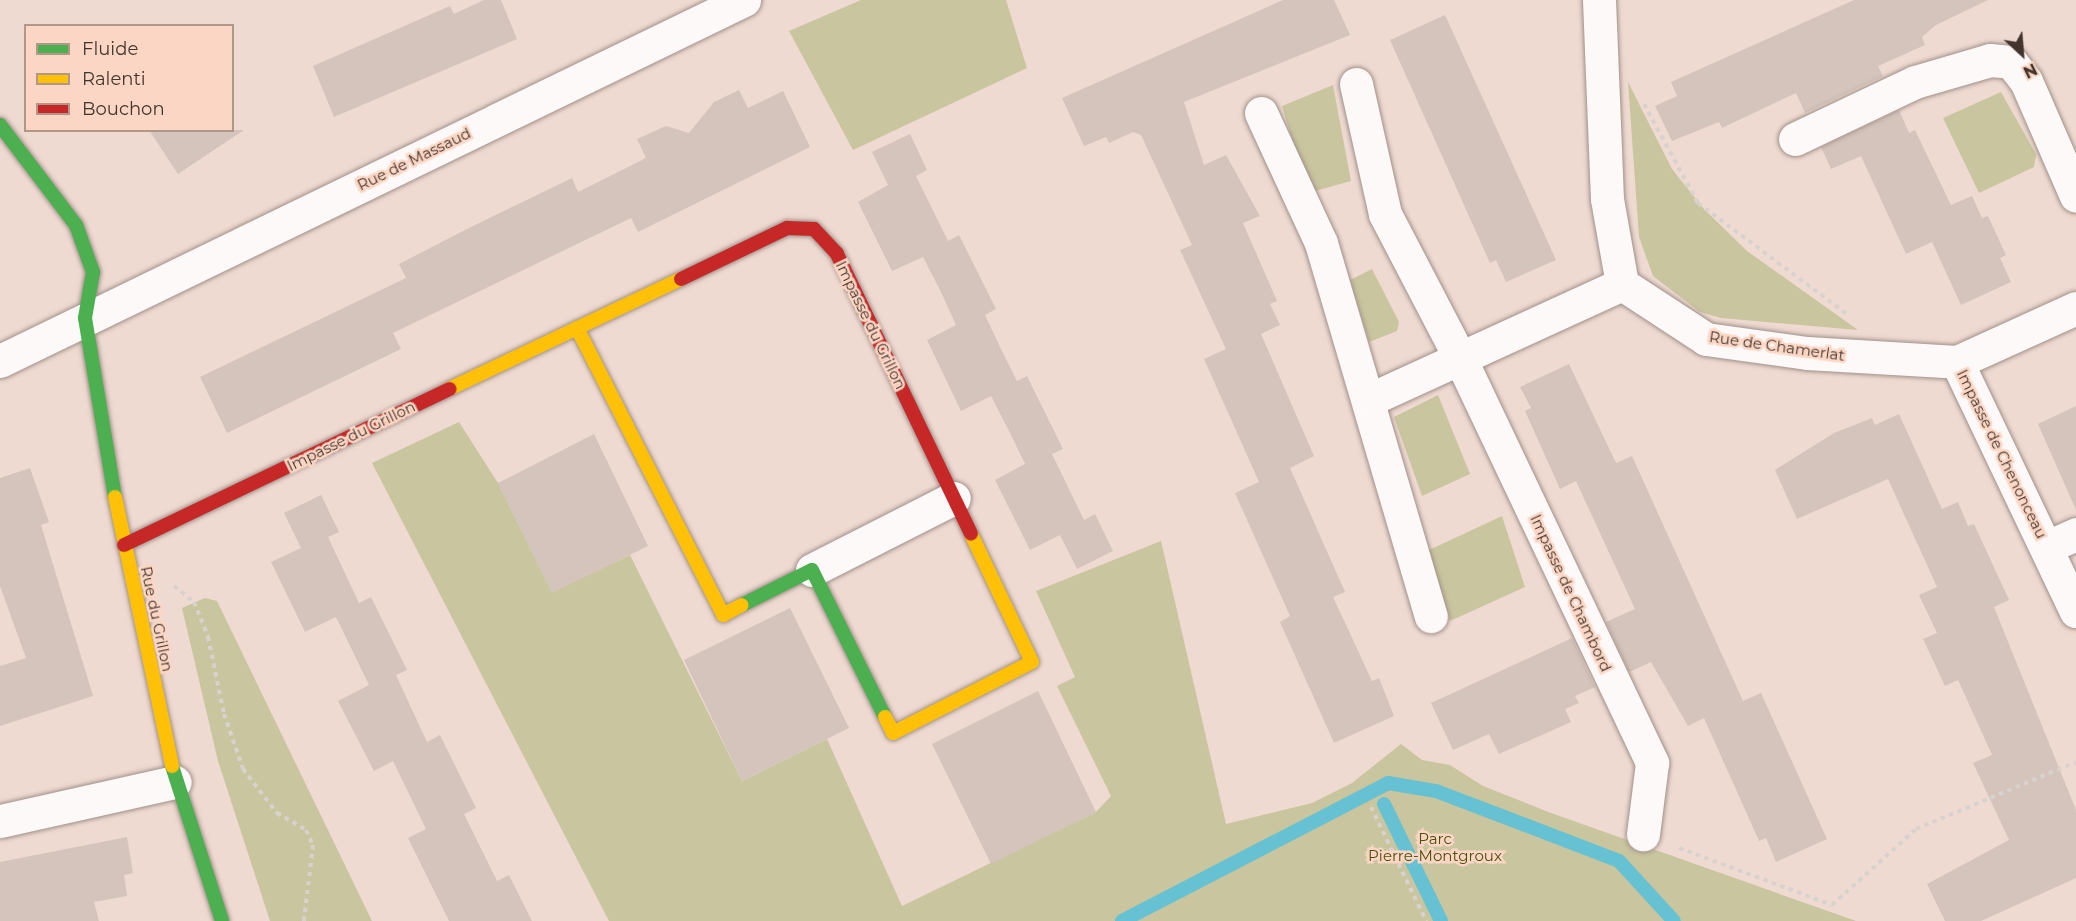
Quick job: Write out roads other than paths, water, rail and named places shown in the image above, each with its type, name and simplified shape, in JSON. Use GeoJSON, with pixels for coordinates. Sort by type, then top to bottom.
{"type":"FeatureCollection","features":[{"type":"Feature","properties":{"kind":"street","name":"Rue de Massaud"},"geometry":{"type":"LineString","coordinates":[[0,361],[744,0]]}},
{"type":"Feature","properties":{"kind":"street"},"geometry":{"type":"LineString","coordinates":[[1371,399],[1622,284],[1607,199],[1599,0]]}},
{"type":"Feature","properties":{"kind":"street"},"geometry":{"type":"LineString","coordinates":[[1795,139],[1916,82],[1990,60],[2011,62],[2026,81],[2076,196]]}},
{"type":"Feature","properties":{"kind":"street","name":"Impasse de Chambord"},"geometry":{"type":"LineString","coordinates":[[1356,84],[1385,214],[1460,358],[1652,764],[1642,834]]}},
{"type":"Feature","properties":{"kind":"street"},"geometry":{"type":"LineString","coordinates":[[1261,113],[1321,243],[1371,399],[1431,616]]}},
{"type":"Feature","properties":{"kind":"street","name":"Rue du Grillon"},"geometry":{"type":"LineString","coordinates":[[0,125],[76,225],[93,272],[85,318],[96,409],[175,782],[222,921]]}},
{"type":"Feature","properties":{"kind":"street","name":"Impasse du Grillon"},"geometry":{"type":"LineString","coordinates":[[124,545],[787,228],[814,229],[837,254],[1032,662],[893,733],[812,570]]}},
{"type":"Feature","properties":{"kind":"street","name":"Rue de Chamerlat"},"geometry":{"type":"LineString","coordinates":[[1622,284],[1706,339],[1873,357],[1957,362],[2076,308]]}},
{"type":"Feature","properties":{"kind":"street"},"geometry":{"type":"LineString","coordinates":[[578,328],[723,615],[954,498]]}},
{"type":"Feature","properties":{"kind":"street","name":"Impasse de Chenonceau"},"geometry":{"type":"LineString","coordinates":[[1957,362],[2062,540],[2076,611]]}},
{"type":"Feature","properties":{"kind":"street"},"geometry":{"type":"LineString","coordinates":[[0,821],[175,782]]}},
{"type":"Feature","properties":{"kind":"waterway"},"geometry":{"type":"LineString","coordinates":[[1122,921],[1388,783],[1436,791],[1619,861],[1674,921]]}},
{"type":"Feature","properties":{"kind":"waterway"},"geometry":{"type":"LineString","coordinates":[[1384,804],[1441,921]]}},
{"type":"Feature","properties":{"kind":"park label","name":"Parc Pierre-Montgroux"},"geometry":{"type":"Point","coordinates":[1435,846]}}]}
